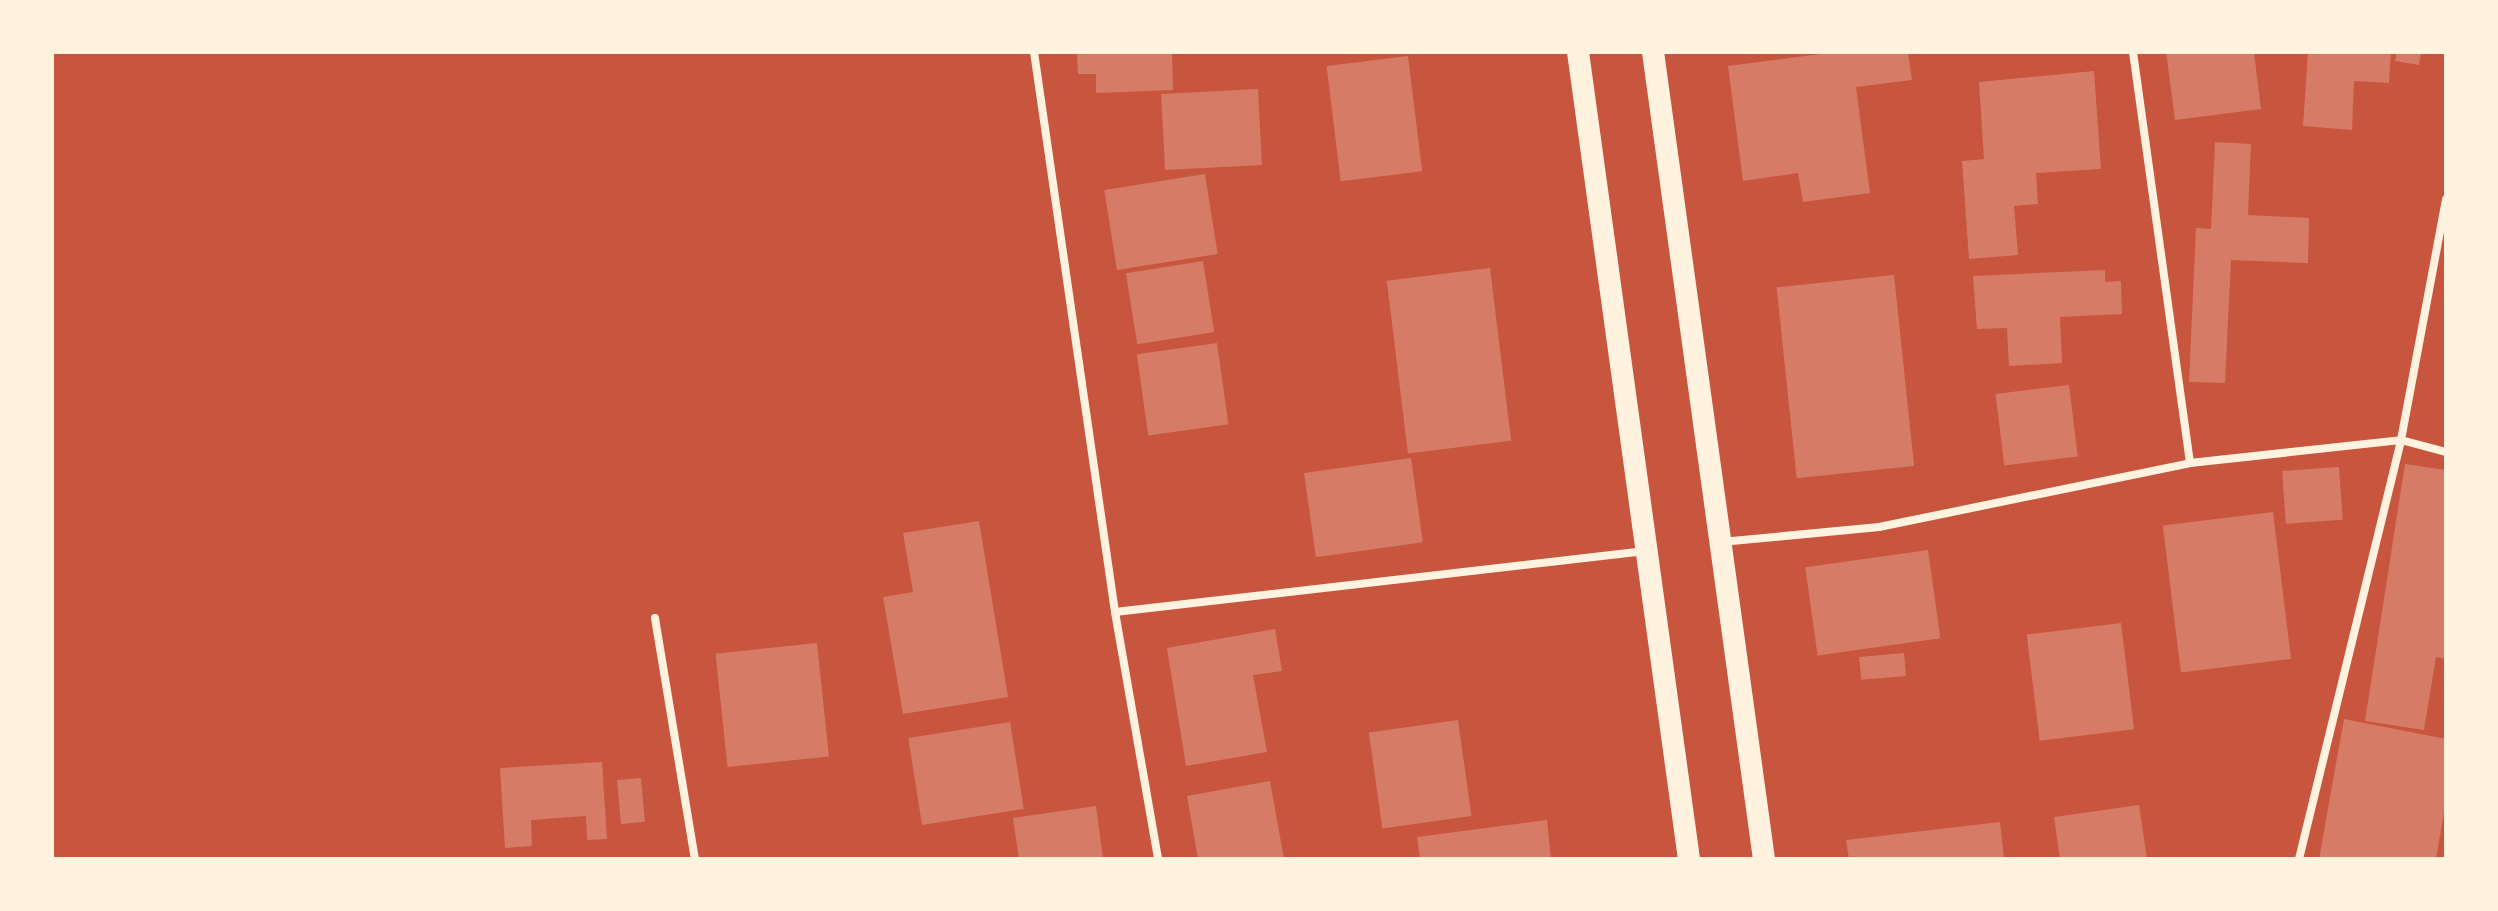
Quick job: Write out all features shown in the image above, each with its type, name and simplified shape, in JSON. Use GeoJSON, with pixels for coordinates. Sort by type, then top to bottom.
{"type":"FeatureCollection","features":[{"type":"Feature","properties":{"kind":"highway"},"geometry":{"type":"LineString","coordinates":[[1578,52],[1689,859]]}},
{"type":"Feature","properties":{"kind":"highway"},"geometry":{"type":"LineString","coordinates":[[1653,52],[1764,859]]}},
{"type":"Feature","properties":{"kind":"street"},"geometry":{"type":"LineString","coordinates":[[1034,52],[1115,612],[1158,859]]}},
{"type":"Feature","properties":{"kind":"street"},"geometry":{"type":"LineString","coordinates":[[2133,52],[2190,463]]}},
{"type":"Feature","properties":{"kind":"street"},"geometry":{"type":"LineString","coordinates":[[2299,859],[2401,440],[2446,199]]}},
{"type":"Feature","properties":{"kind":"street"},"geometry":{"type":"LineString","coordinates":[[1721,542],[1879,527],[2190,463],[2401,440],[2446,452]]}},
{"type":"Feature","properties":{"kind":"street"},"geometry":{"type":"LineString","coordinates":[[1115,612],[1646,551]]}},
{"type":"Feature","properties":{"kind":"street"},"geometry":{"type":"LineString","coordinates":[[655,618],[695,859]]}},
{"type":"Feature","properties":{"kind":"building"},"geometry":{"type":"Polygon","coordinates":[[[1172,52],[1173,90],[1096,93],[1096,74],[1078,74],[1077,54],[1172,52]]]}},
{"type":"Feature","properties":{"kind":"building"},"geometry":{"type":"Polygon","coordinates":[[[1836,52],[1908,52],[1912,80],[1856,87],[1870,193],[1803,202],[1798,173],[1743,181],[1728,66],[1836,52]]]}},
{"type":"Feature","properties":{"kind":"building"},"geometry":{"type":"Polygon","coordinates":[[[2166,52],[2254,52],[2261,109],[2175,120],[2166,52]]]}},
{"type":"Feature","properties":{"kind":"building"},"geometry":{"type":"Polygon","coordinates":[[[2308,52],[2391,52],[2389,83],[2354,81],[2352,130],[2303,126],[2308,52]]]}},
{"type":"Feature","properties":{"kind":"building"},"geometry":{"type":"Polygon","coordinates":[[[2397,52],[2421,52],[2419,65],[2395,61],[2397,52]]]}},
{"type":"Feature","properties":{"kind":"building"},"geometry":{"type":"Polygon","coordinates":[[[1408,56],[1422,171],[1341,181],[1327,66],[1408,56]]]}},
{"type":"Feature","properties":{"kind":"building"},"geometry":{"type":"Polygon","coordinates":[[[2094,71],[2101,169],[2036,173],[2038,204],[2014,206],[2018,255],[1969,259],[1962,161],[1984,159],[1979,82],[2094,71]]]}},
{"type":"Feature","properties":{"kind":"building"},"geometry":{"type":"Polygon","coordinates":[[[1258,89],[1262,165],[1165,170],[1161,94],[1258,89]]]}},
{"type":"Feature","properties":{"kind":"building"},"geometry":{"type":"Polygon","coordinates":[[[2215,142],[2251,144],[2248,215],[2309,218],[2308,263],[2231,260],[2225,383],[2189,382],[2196,228],[2211,229],[2215,142]]]}},
{"type":"Feature","properties":{"kind":"building"},"geometry":{"type":"Polygon","coordinates":[[[1205,174],[1218,254],[1117,270],[1104,190],[1205,174]]]}},
{"type":"Feature","properties":{"kind":"building"},"geometry":{"type":"Polygon","coordinates":[[[1203,261],[1214,332],[1137,344],[1126,273],[1203,261]]]}},
{"type":"Feature","properties":{"kind":"building"},"geometry":{"type":"Polygon","coordinates":[[[1490,268],[1511,441],[1408,453],[1387,281],[1490,268]]]}},
{"type":"Feature","properties":{"kind":"building"},"geometry":{"type":"Polygon","coordinates":[[[2105,270],[2105,282],[2121,281],[2122,314],[2060,317],[2062,363],[2009,366],[2007,328],[1977,329],[1973,276],[2105,270]]]}},
{"type":"Feature","properties":{"kind":"building"},"geometry":{"type":"Polygon","coordinates":[[[1894,275],[1914,466],[1797,478],[1777,287],[1894,275]]]}},
{"type":"Feature","properties":{"kind":"building"},"geometry":{"type":"Polygon","coordinates":[[[1217,343],[1228,424],[1148,435],[1137,354],[1217,343]]]}},
{"type":"Feature","properties":{"kind":"building"},"geometry":{"type":"Polygon","coordinates":[[[2069,385],[2078,456],[2004,465],[1996,394],[2069,385]]]}},
{"type":"Feature","properties":{"kind":"building"},"geometry":{"type":"Polygon","coordinates":[[[1411,458],[1423,542],[1316,557],[1304,473],[1411,458]]]}},
{"type":"Feature","properties":{"kind":"building"},"geometry":{"type":"Polygon","coordinates":[[[2405,464],[2446,470],[2446,659],[2436,657],[2424,730],[2365,721],[2405,464]]]}},
{"type":"Feature","properties":{"kind":"building"},"geometry":{"type":"Polygon","coordinates":[[[2339,467],[2343,520],[2286,524],[2282,471],[2339,467]]]}},
{"type":"Feature","properties":{"kind":"building"},"geometry":{"type":"Polygon","coordinates":[[[2273,512],[2291,659],[2181,672],[2163,526],[2273,512]]]}},
{"type":"Feature","properties":{"kind":"building"},"geometry":{"type":"Polygon","coordinates":[[[979,521],[1008,697],[903,714],[883,597],[913,592],[903,533],[979,521]]]}},
{"type":"Feature","properties":{"kind":"building"},"geometry":{"type":"Polygon","coordinates":[[[1928,550],[1940,638],[1818,655],[1805,567],[1928,550]]]}},
{"type":"Feature","properties":{"kind":"building"},"geometry":{"type":"Polygon","coordinates":[[[2121,623],[2134,729],[2040,741],[2027,635],[2121,623]]]}},
{"type":"Feature","properties":{"kind":"building"},"geometry":{"type":"Polygon","coordinates":[[[1275,629],[1282,671],[1253,675],[1267,752],[1186,766],[1167,648],[1275,629]]]}},
{"type":"Feature","properties":{"kind":"building"},"geometry":{"type":"Polygon","coordinates":[[[817,643],[829,756],[727,767],[716,654],[817,643]]]}},
{"type":"Feature","properties":{"kind":"building"},"geometry":{"type":"Polygon","coordinates":[[[1904,653],[1906,676],[1861,680],[1859,657],[1904,653]]]}},
{"type":"Feature","properties":{"kind":"building"},"geometry":{"type":"Polygon","coordinates":[[[2344,719],[2446,739],[2446,801],[2436,859],[2319,859],[2344,719]]]}},
{"type":"Feature","properties":{"kind":"building"},"geometry":{"type":"Polygon","coordinates":[[[1458,720],[1471,816],[1382,829],[1369,733],[1458,720]]]}},
{"type":"Feature","properties":{"kind":"building"},"geometry":{"type":"Polygon","coordinates":[[[1010,722],[1024,809],[922,825],[908,738],[1010,722]]]}},
{"type":"Feature","properties":{"kind":"building"},"geometry":{"type":"Polygon","coordinates":[[[602,762],[607,839],[587,840],[586,816],[531,820],[532,846],[505,848],[500,768],[602,762]]]}},
{"type":"Feature","properties":{"kind":"building"},"geometry":{"type":"Polygon","coordinates":[[[641,778],[645,822],[621,824],[617,780],[641,778]]]}},
{"type":"Feature","properties":{"kind":"building"},"geometry":{"type":"Polygon","coordinates":[[[1270,781],[1284,859],[1198,859],[1187,796],[1270,781]]]}},
{"type":"Feature","properties":{"kind":"building"},"geometry":{"type":"Polygon","coordinates":[[[2139,805],[2147,859],[2060,859],[2054,817],[2139,805]]]}},
{"type":"Feature","properties":{"kind":"building"},"geometry":{"type":"Polygon","coordinates":[[[1096,806],[1103,859],[1019,859],[1013,818],[1096,806]]]}},
{"type":"Feature","properties":{"kind":"building"},"geometry":{"type":"Polygon","coordinates":[[[1547,820],[1551,859],[1420,859],[1417,837],[1547,820]]]}},
{"type":"Feature","properties":{"kind":"building"},"geometry":{"type":"Polygon","coordinates":[[[2000,822],[2004,859],[1849,859],[1846,840],[2000,822]]]}}]}
